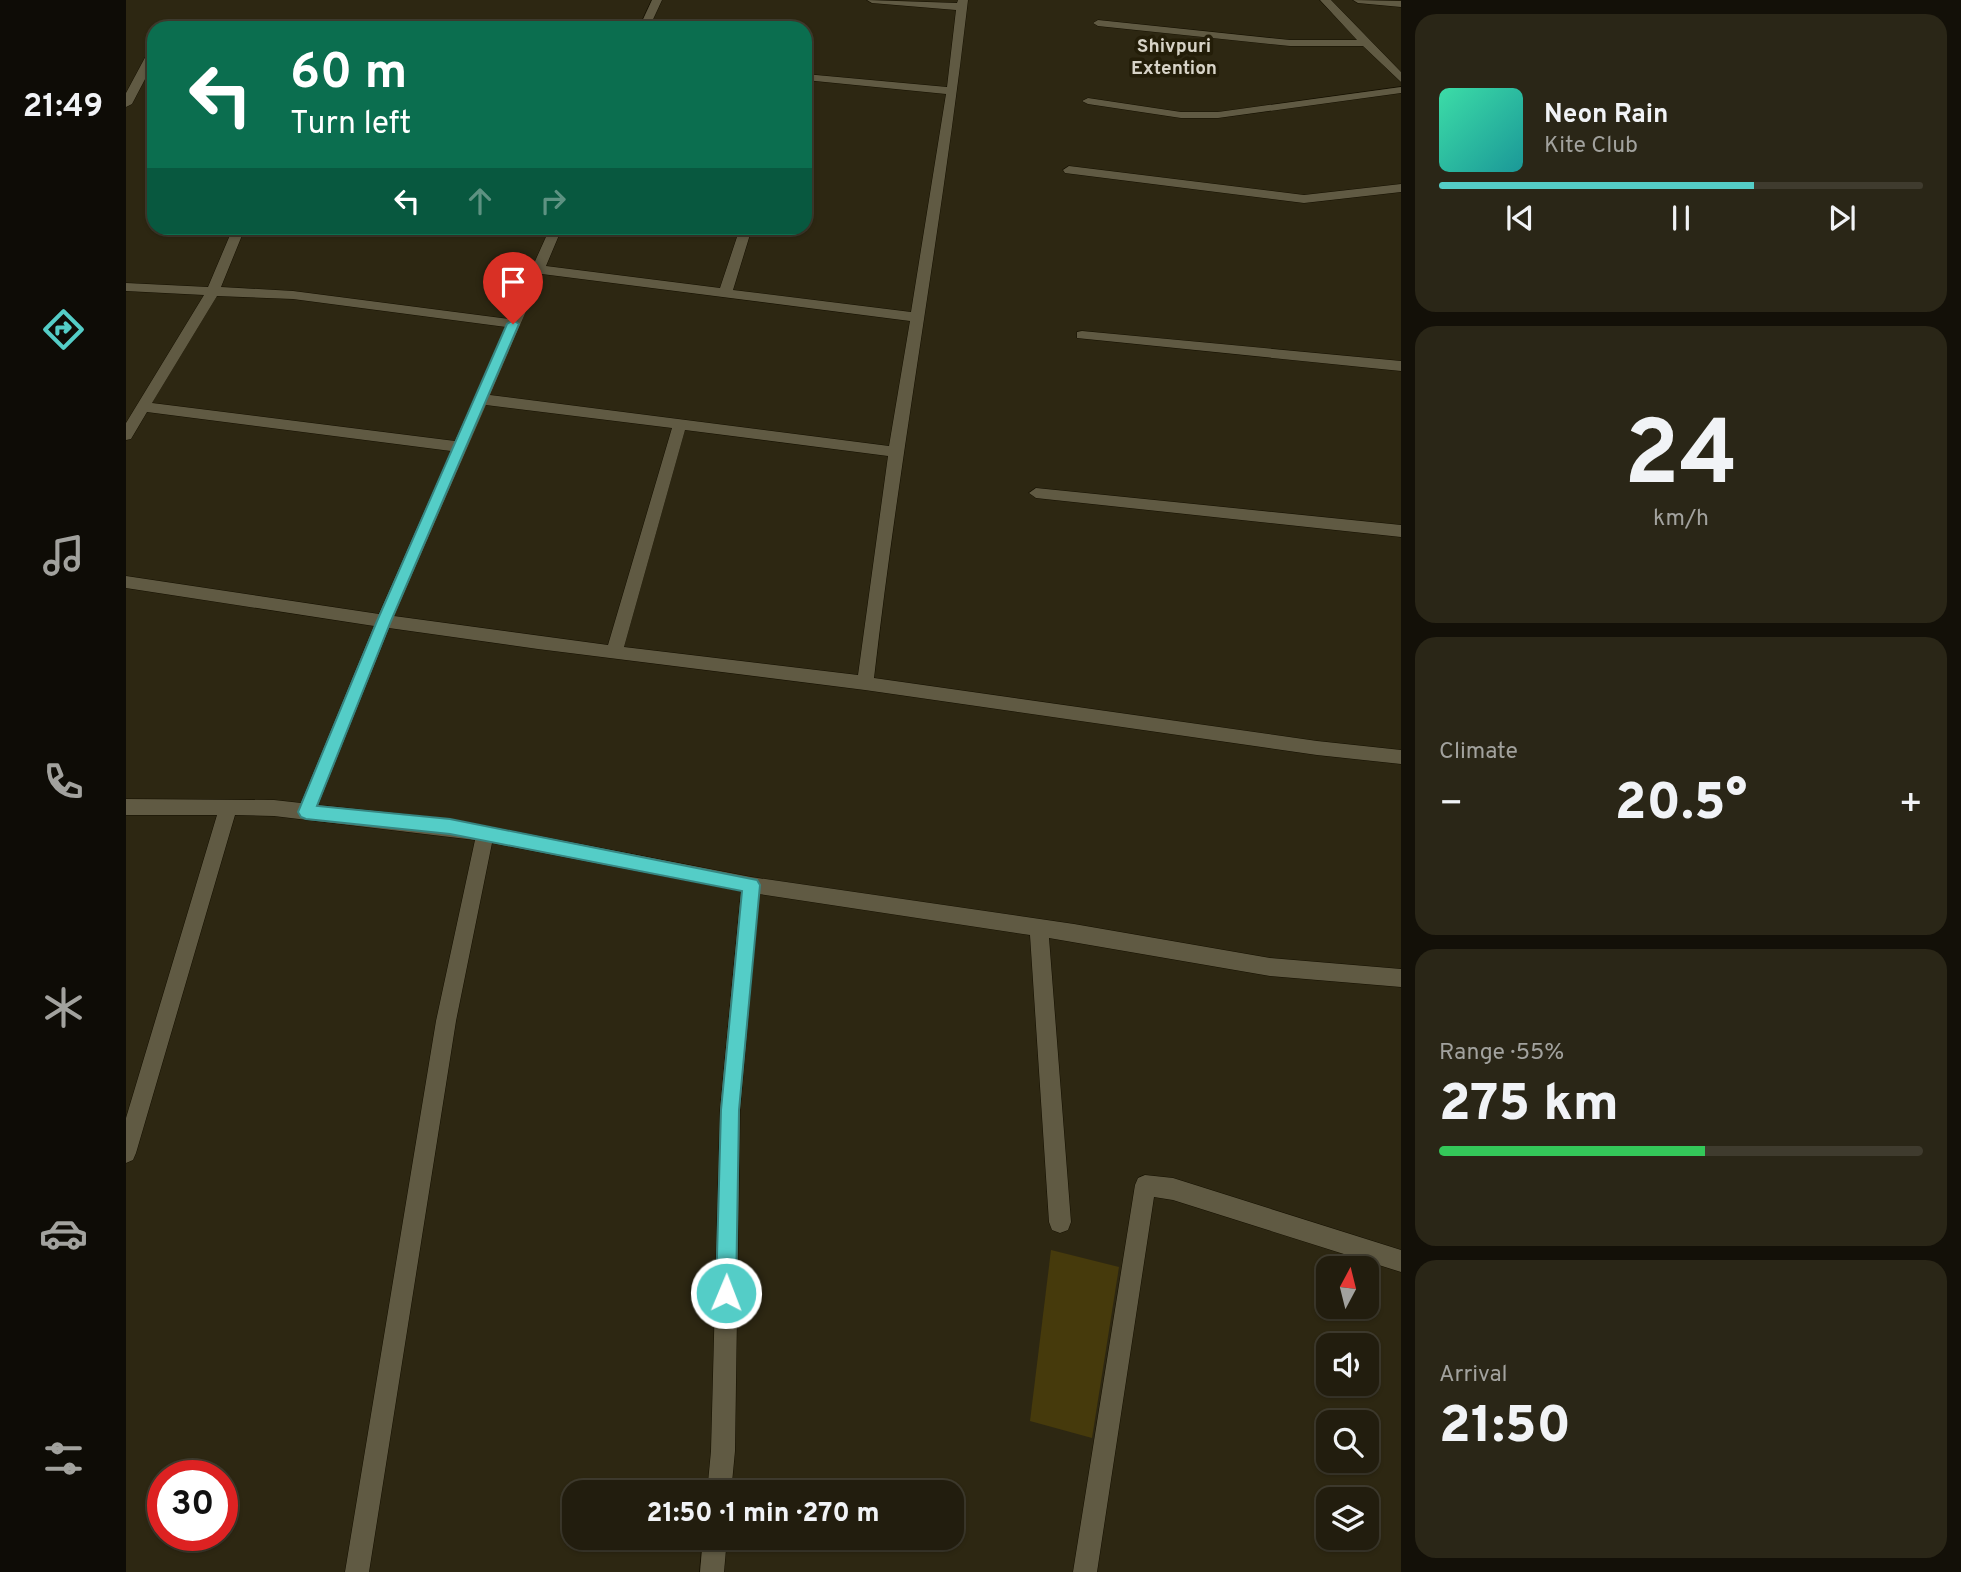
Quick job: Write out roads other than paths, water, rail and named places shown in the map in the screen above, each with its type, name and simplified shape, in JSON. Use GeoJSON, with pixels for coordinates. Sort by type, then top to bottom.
{"type":"FeatureCollection","features":[{"type":"Feature","properties":{"kind":"street"},"geometry":{"type":"LineString","coordinates":[[647,21],[657,0]]}},
{"type":"Feature","properties":{"kind":"street"},"geometry":{"type":"LineString","coordinates":[[865,683],[895,452],[952,91],[963,4],[872,0]]}},
{"type":"Feature","properties":{"kind":"street"},"geometry":{"type":"LineString","coordinates":[[1325,0],[1401,79]]}},
{"type":"Feature","properties":{"kind":"street"},"geometry":{"type":"LineString","coordinates":[[1358,0],[1401,4]]}},
{"type":"Feature","properties":{"kind":"street"},"geometry":{"type":"LineString","coordinates":[[1098,23],[1290,43],[1367,43]]}},
{"type":"Feature","properties":{"kind":"street"},"geometry":{"type":"LineString","coordinates":[[126,104],[147,64]]}},
{"type":"Feature","properties":{"kind":"street"},"geometry":{"type":"LineString","coordinates":[[812,78],[952,91]]}},
{"type":"Feature","properties":{"kind":"street"},"geometry":{"type":"LineString","coordinates":[[1088,102],[1181,115],[1217,115],[1401,90]]}},
{"type":"Feature","properties":{"kind":"street"},"geometry":{"type":"LineString","coordinates":[[1069,170],[1304,199],[1401,188]]}},
{"type":"Feature","properties":{"kind":"street"},"geometry":{"type":"LineString","coordinates":[[126,435],[213,291],[236,235]]}},
{"type":"Feature","properties":{"kind":"street"},"geometry":{"type":"LineString","coordinates":[[306,812],[384,621],[553,235]]}},
{"type":"Feature","properties":{"kind":"street"},"geometry":{"type":"LineString","coordinates":[[725,293],[744,235]]}},
{"type":"Feature","properties":{"kind":"street"},"geometry":{"type":"LineString","coordinates":[[537,270],[916,317]]}},
{"type":"Feature","properties":{"kind":"street"},"geometry":{"type":"LineString","coordinates":[[126,287],[293,295],[513,324]]}},
{"type":"Feature","properties":{"kind":"street"},"geometry":{"type":"LineString","coordinates":[[1082,335],[1401,366]]}},
{"type":"Feature","properties":{"kind":"street"},"geometry":{"type":"LineString","coordinates":[[480,399],[895,452]]}},
{"type":"Feature","properties":{"kind":"street"},"geometry":{"type":"LineString","coordinates":[[143,407],[459,447]]}},
{"type":"Feature","properties":{"kind":"street"},"geometry":{"type":"LineString","coordinates":[[614,652],[680,424]]}},
{"type":"Feature","properties":{"kind":"street"},"geometry":{"type":"LineString","coordinates":[[1036,493],[1401,531]]}},
{"type":"Feature","properties":{"kind":"street"},"geometry":{"type":"LineString","coordinates":[[126,582],[384,621],[865,683],[1317,748],[1401,757]]}},
{"type":"Feature","properties":{"kind":"street"},"geometry":{"type":"LineString","coordinates":[[126,807],[274,808],[485,833],[751,885],[1040,928],[1270,967],[1401,978]]}},
{"type":"Feature","properties":{"kind":"street"},"geometry":{"type":"LineString","coordinates":[[126,1153],[228,808]]}},
{"type":"Feature","properties":{"kind":"street"},"geometry":{"type":"LineString","coordinates":[[358,1572],[446,1021],[485,833]]}},
{"type":"Feature","properties":{"kind":"street"},"geometry":{"type":"LineString","coordinates":[[720,1480],[730,1110],[751,885]]}},
{"type":"Feature","properties":{"kind":"street"},"geometry":{"type":"LineString","coordinates":[[1040,928],[1060,1222]]}},
{"type":"Feature","properties":{"kind":"street"},"geometry":{"type":"LineString","coordinates":[[1085,1572],[1145,1185],[1173,1189],[1401,1261]]}},
{"type":"Feature","properties":{"kind":"street"},"geometry":{"type":"LineString","coordinates":[[712,1572],[714,1550]]}},
{"type":"Feature","properties":{"kind":"district","name":"Shivpuri Extention"},"geometry":{"type":"Point","coordinates":[1174,56]}}]}
